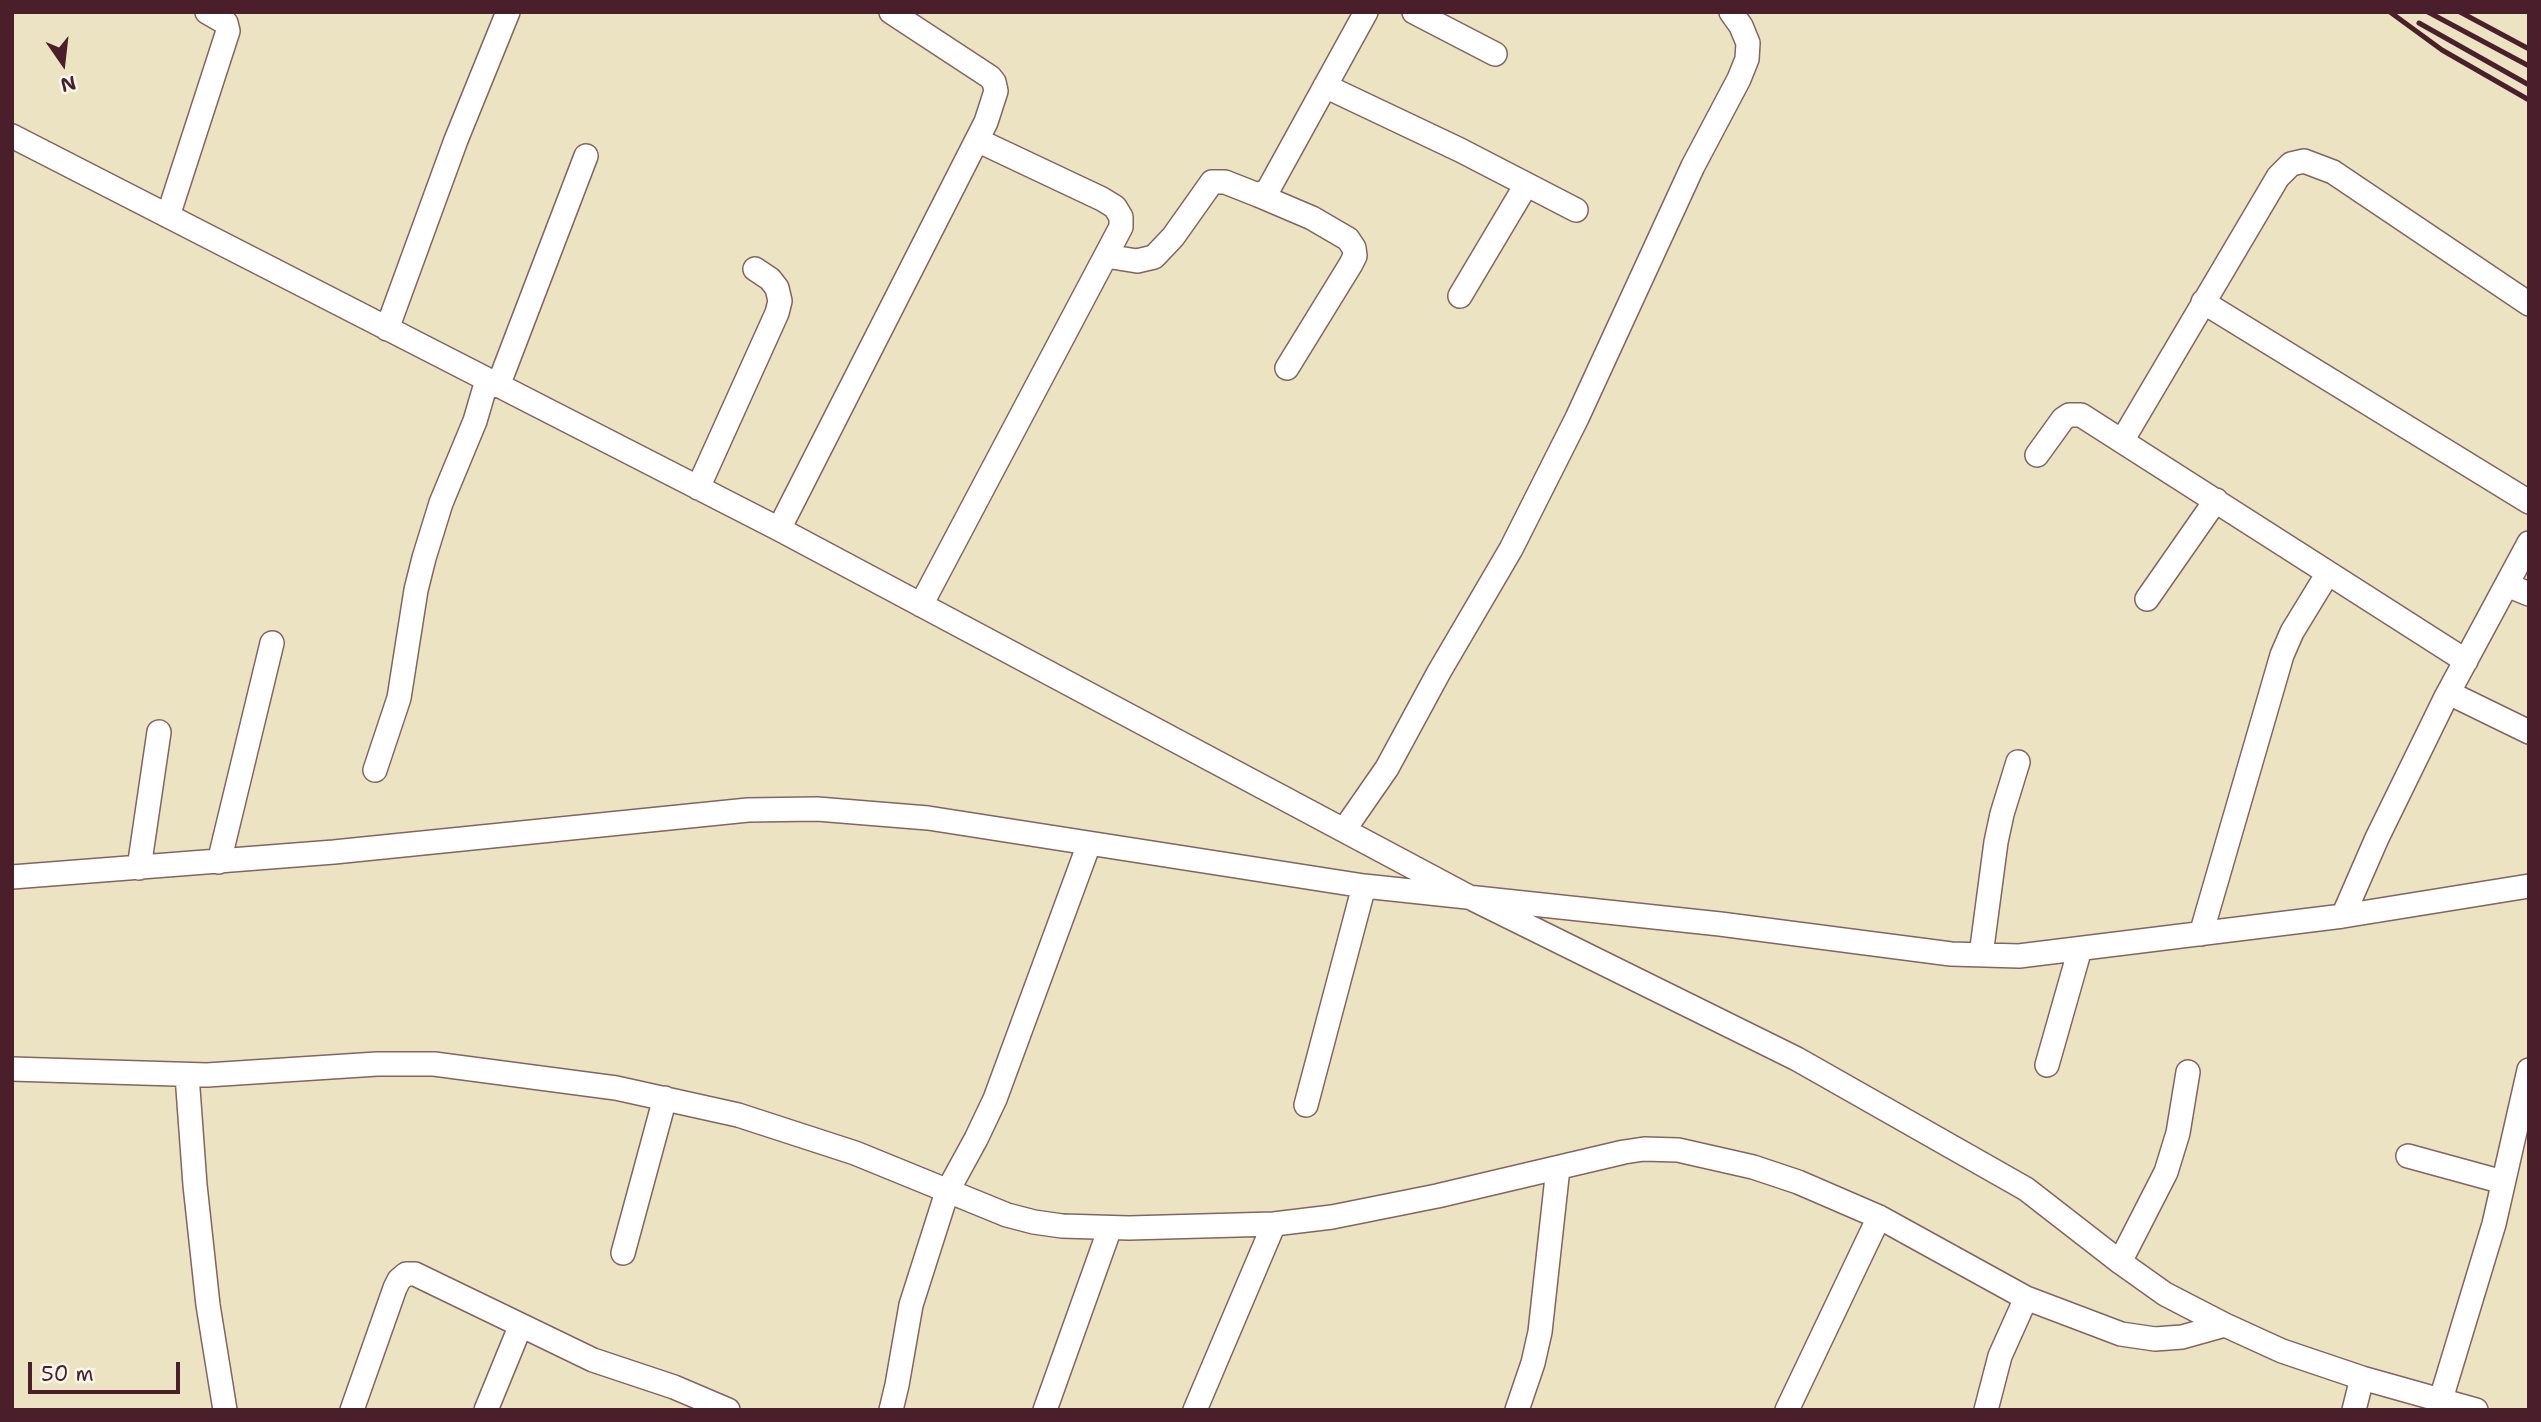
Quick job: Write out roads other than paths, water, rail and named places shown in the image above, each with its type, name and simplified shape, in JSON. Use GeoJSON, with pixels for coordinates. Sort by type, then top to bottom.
{"type":"FeatureCollection","features":[{"type":"Feature","properties":{"kind":"street"},"geometry":{"type":"LineString","coordinates":[[168,216],[228,31],[226,23],[207,12]]}},
{"type":"Feature","properties":{"kind":"street"},"geometry":{"type":"LineString","coordinates":[[387,329],[456,140],[508,12]]}},
{"type":"Feature","properties":{"kind":"street"},"geometry":{"type":"LineString","coordinates":[[779,529],[977,140],[996,90],[995,82],[891,12]]}},
{"type":"Feature","properties":{"kind":"street"},"geometry":{"type":"LineString","coordinates":[[1258,195],[1268,190],[1366,12]]}},
{"type":"Feature","properties":{"kind":"street"},"geometry":{"type":"LineString","coordinates":[[1414,12],[1495,54]]}},
{"type":"Feature","properties":{"kind":"street"},"geometry":{"type":"LineString","coordinates":[[1344,830],[1387,768],[1511,549],[1577,418],[1693,166],[1739,79],[1747,59],[1748,43],[1731,12]]}},
{"type":"Feature","properties":{"kind":"street"},"geometry":{"type":"LineString","coordinates":[[1325,86],[1460,150],[1576,210]]}},
{"type":"Feature","properties":{"kind":"street"},"geometry":{"type":"LineString","coordinates":[[12,136],[779,529],[1469,897],[1797,1059],[2026,1189],[2165,1294],[2282,1351],[2362,1378],[2470,1409]]}},
{"type":"Feature","properties":{"kind":"street"},"geometry":{"type":"LineString","coordinates":[[921,605],[1121,227],[1121,217],[1115,207],[977,140]]}},
{"type":"Feature","properties":{"kind":"street"},"geometry":{"type":"LineString","coordinates":[[375,770],[399,698],[424,558],[441,503],[586,156]]}},
{"type":"Feature","properties":{"kind":"street"},"geometry":{"type":"LineString","coordinates":[[2122,441],[2278,177],[2291,164],[2304,161],[2321,165],[2333,172],[2529,304]]}},
{"type":"Feature","properties":{"kind":"street"},"geometry":{"type":"LineString","coordinates":[[1106,256],[1137,261],[1154,257],[1173,237],[1212,182],[1225,182],[1258,195],[1312,218],[1348,239],[1354,248],[1352,264],[1287,368]]}},
{"type":"Feature","properties":{"kind":"street"},"geometry":{"type":"LineString","coordinates":[[1460,296],[1526,185]]}},
{"type":"Feature","properties":{"kind":"street"},"geometry":{"type":"LineString","coordinates":[[698,488],[777,313],[777,288],[755,269]]}},
{"type":"Feature","properties":{"kind":"street"},"geometry":{"type":"LineString","coordinates":[[2203,302],[2529,502]]}},
{"type":"Feature","properties":{"kind":"street"},"geometry":{"type":"LineString","coordinates":[[2037,455],[2063,419],[2075,414],[2216,500],[2466,661]]}},
{"type":"Feature","properties":{"kind":"street"},"geometry":{"type":"LineString","coordinates":[[2147,599],[2216,500]]}},
{"type":"Feature","properties":{"kind":"street"},"geometry":{"type":"LineString","coordinates":[[2343,916],[2377,838],[2449,693],[2529,543]]}},
{"type":"Feature","properties":{"kind":"street"},"geometry":{"type":"LineString","coordinates":[[2200,934],[2281,655],[2328,573]]}},
{"type":"Feature","properties":{"kind":"street"},"geometry":{"type":"LineString","coordinates":[[2507,585],[2529,594]]}},
{"type":"Feature","properties":{"kind":"street"},"geometry":{"type":"LineString","coordinates":[[219,862],[272,643]]}},
{"type":"Feature","properties":{"kind":"street"},"geometry":{"type":"LineString","coordinates":[[2449,693],[2529,733]]}},
{"type":"Feature","properties":{"kind":"street"},"geometry":{"type":"LineString","coordinates":[[139,868],[159,732]]}},
{"type":"Feature","properties":{"kind":"street"},"geometry":{"type":"LineString","coordinates":[[1981,956],[1996,842],[2018,762]]}},
{"type":"Feature","properties":{"kind":"street"},"geometry":{"type":"LineString","coordinates":[[12,877],[219,862],[600,824],[788,809],[857,811],[928,818],[1364,886],[1981,956],[2019,956],[2080,950],[2343,916],[2529,886]]}},
{"type":"Feature","properties":{"kind":"street"},"geometry":{"type":"LineString","coordinates":[[891,1410],[911,1306],[947,1192],[995,1099],[1089,844]]}},
{"type":"Feature","properties":{"kind":"street"},"geometry":{"type":"LineString","coordinates":[[1306,1105],[1364,886]]}},
{"type":"Feature","properties":{"kind":"street"},"geometry":{"type":"LineString","coordinates":[[2048,1066],[2080,950]]}},
{"type":"Feature","properties":{"kind":"street"},"geometry":{"type":"LineString","coordinates":[[12,1069],[187,1075],[434,1063],[616,1088],[738,1115],[855,1153],[947,1192],[1034,1223],[1110,1228],[1274,1224],[1332,1217],[1389,1207],[1634,1150],[1678,1150],[1752,1167],[1798,1182],[1879,1217],[2026,1298],[2122,1334],[2144,1338],[2182,1337],[2225,1325]]}},
{"type":"Feature","properties":{"kind":"street"},"geometry":{"type":"LineString","coordinates":[[2441,1399],[2477,1285],[2529,1070]]}},
{"type":"Feature","properties":{"kind":"street"},"geometry":{"type":"LineString","coordinates":[[2120,1262],[2166,1172],[2178,1133],[2188,1072]]}},
{"type":"Feature","properties":{"kind":"street"},"geometry":{"type":"LineString","coordinates":[[187,1075],[208,1305],[225,1410]]}},
{"type":"Feature","properties":{"kind":"street"},"geometry":{"type":"LineString","coordinates":[[623,1252],[665,1098]]}},
{"type":"Feature","properties":{"kind":"street"},"geometry":{"type":"LineString","coordinates":[[2408,1156],[2503,1182]]}},
{"type":"Feature","properties":{"kind":"street"},"geometry":{"type":"LineString","coordinates":[[1517,1410],[1540,1332],[1558,1168]]}},
{"type":"Feature","properties":{"kind":"street"},"geometry":{"type":"LineString","coordinates":[[1787,1410],[1879,1217]]}},
{"type":"Feature","properties":{"kind":"street"},"geometry":{"type":"LineString","coordinates":[[1195,1410],[1274,1224]]}},
{"type":"Feature","properties":{"kind":"street"},"geometry":{"type":"LineString","coordinates":[[1045,1410],[1110,1228]]}},
{"type":"Feature","properties":{"kind":"street"},"geometry":{"type":"LineString","coordinates":[[352,1410],[395,1288],[399,1280],[407,1274],[415,1274],[593,1360],[674,1387],[728,1410]]}},
{"type":"Feature","properties":{"kind":"street"},"geometry":{"type":"LineString","coordinates":[[1986,1410],[2000,1356],[2026,1298]]}},
{"type":"Feature","properties":{"kind":"street"},"geometry":{"type":"LineString","coordinates":[[486,1410],[520,1326]]}},
{"type":"Feature","properties":{"kind":"street"},"geometry":{"type":"LineString","coordinates":[[2354,1410],[2362,1378]]}},
{"type":"Feature","properties":{"kind":"railway"},"geometry":{"type":"LineString","coordinates":[[2390,12],[2442,50],[2529,100]]}},
{"type":"Feature","properties":{"kind":"railway"},"geometry":{"type":"LineString","coordinates":[[2428,12],[2529,66]]}},
{"type":"Feature","properties":{"kind":"railway"},"geometry":{"type":"LineString","coordinates":[[2460,12],[2529,49]]}},
{"type":"Feature","properties":{"kind":"railway"},"geometry":{"type":"LineString","coordinates":[[2419,23],[2529,85]]}}]}
